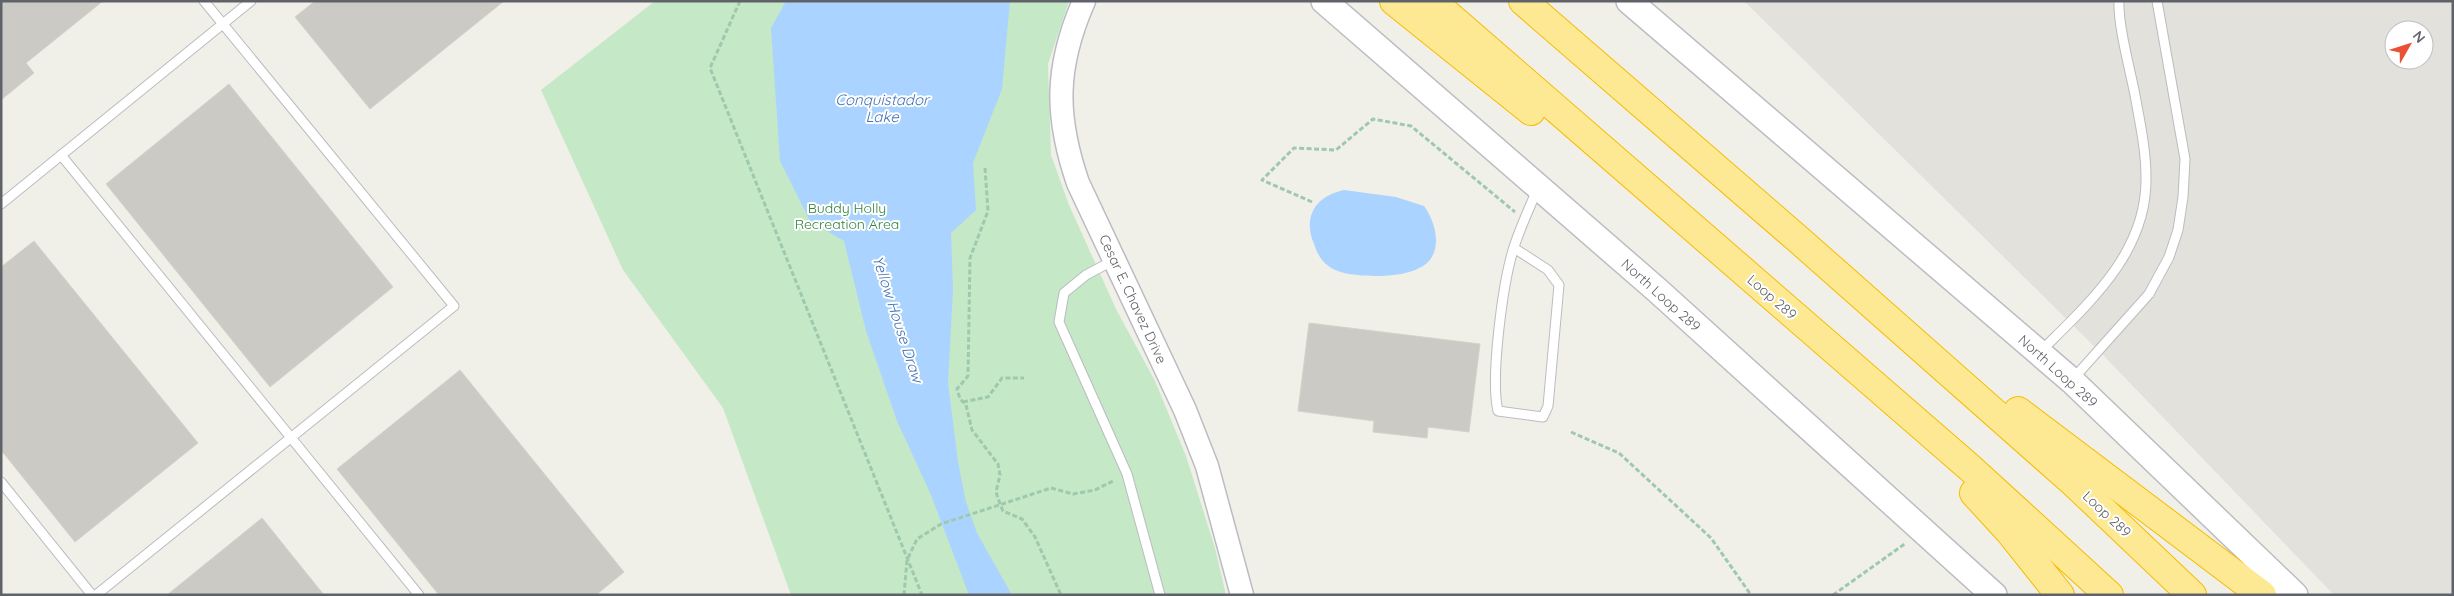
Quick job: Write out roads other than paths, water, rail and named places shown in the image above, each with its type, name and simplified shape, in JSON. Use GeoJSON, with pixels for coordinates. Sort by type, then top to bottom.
{"type":"FeatureCollection","features":[{"type":"Feature","properties":{"kind":"highway"},"geometry":{"type":"LineString","coordinates":[[1394,1],[1542,119],[1588,159],[1648,189]]}},
{"type":"Feature","properties":{"kind":"highway","name":"Loop 289"},"geometry":{"type":"LineString","coordinates":[[1432,1],[1969,467],[2109,595]]}},
{"type":"Feature","properties":{"kind":"highway","name":"Loop 289"},"geometry":{"type":"LineString","coordinates":[[1523,1],[1799,240],[2074,483],[2192,595]]}},
{"type":"Feature","properties":{"kind":"highway"},"geometry":{"type":"LineString","coordinates":[[1799,240],[2018,411],[2262,595]]}},
{"type":"Feature","properties":{"kind":"highway"},"geometry":{"type":"LineString","coordinates":[[1878,389],[1924,448],[1979,498],[2060,595]]}},
{"type":"Feature","properties":{"kind":"main road","name":"North Loop 289"},"geometry":{"type":"LineString","coordinates":[[1324,1],[1657,290],[1994,595]]}},
{"type":"Feature","properties":{"kind":"main road","name":"North Loop 289"},"geometry":{"type":"LineString","coordinates":[[1629,1],[2072,381],[2295,595]]}},
{"type":"Feature","properties":{"kind":"street","name":"Cesar E. Chavez Drive"},"geometry":{"type":"LineString","coordinates":[[1084,1],[1075,22],[1066,55],[1062,88],[1061,119],[1067,150],[1078,183],[1185,410],[1207,466],[1242,595]]}},
{"type":"Feature","properties":{"kind":"lane"},"geometry":{"type":"LineString","coordinates":[[96,595],[454,306],[204,1]]}},
{"type":"Feature","properties":{"kind":"lane"},"geometry":{"type":"LineString","coordinates":[[1,204],[251,1]]}},
{"type":"Feature","properties":{"kind":"lane"},"geometry":{"type":"LineString","coordinates":[[2039,353],[2093,299],[2119,266],[2136,236],[2144,210],[2146,180],[2144,148],[2119,1]]}},
{"type":"Feature","properties":{"kind":"lane"},"geometry":{"type":"LineString","coordinates":[[2072,381],[2149,294],[2169,257],[2178,230],[2183,197],[2185,160],[2157,1]]}},
{"type":"Feature","properties":{"kind":"lane"},"geometry":{"type":"LineString","coordinates":[[61,155],[419,595]]}},
{"type":"Feature","properties":{"kind":"lane"},"geometry":{"type":"LineString","coordinates":[[1514,248],[1548,270],[1559,286],[1548,406],[1543,417],[1498,410],[1494,394],[1502,306],[1514,248],[1538,187]]}},
{"type":"Feature","properties":{"kind":"lane"},"geometry":{"type":"LineString","coordinates":[[1114,260],[1086,275],[1064,294],[1059,322],[1127,474],[1160,595]]}},
{"type":"Feature","properties":{"kind":"lane"},"geometry":{"type":"LineString","coordinates":[[1,482],[92,595]]}},
{"type":"Feature","properties":{"kind":"water","name":"Conquistador Lake"},"geometry":{"type":"Polygon","coordinates":[[[786,1],[1010,1],[1002,89],[973,163],[976,210],[951,233],[953,290],[948,383],[958,462],[966,502],[977,533],[1012,595],[969,595],[931,495],[897,421],[866,331],[844,241],[810,221],[780,161],[771,28],[786,1]]]}},
{"type":"Feature","properties":{"kind":"water"},"geometry":{"type":"Polygon","coordinates":[[[1344,190],[1396,197],[1424,206],[1436,235],[1435,250],[1432,257],[1427,263],[1416,270],[1395,275],[1375,276],[1355,275],[1337,271],[1323,262],[1311,236],[1310,224],[1312,214],[1322,200],[1344,190]]]}},
{"type":"Feature","properties":{"kind":"park label","name":"Buddy Holly Recreation Area"},"geometry":{"type":"Point","coordinates":[847,216]}},
{"type":"Feature","properties":{"kind":"water label","name":"Yellow House Draw"},"geometry":{"type":"Point","coordinates":[898,319]}}]}
